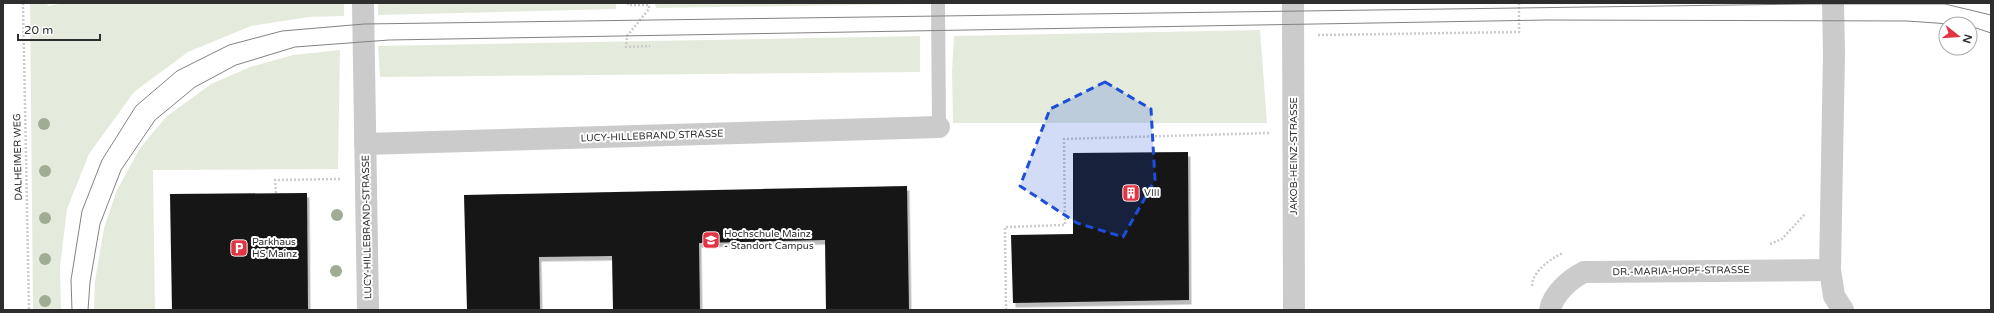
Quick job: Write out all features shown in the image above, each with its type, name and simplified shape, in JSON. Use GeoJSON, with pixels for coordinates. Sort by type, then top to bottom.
{"type":"FeatureCollection","features":[{"type":"Feature","properties":{"kind":"street","name":"LUCY-HILLEBRAND-STRASSE"},"geometry":{"type":"LineString","coordinates":[[363,3],[368,310]]}},
{"type":"Feature","properties":{"kind":"street","name":"JAKOB-HEINZ-STRASSE"},"geometry":{"type":"LineString","coordinates":[[1293,3],[1294,310]]}},
{"type":"Feature","properties":{"kind":"street"},"geometry":{"type":"LineString","coordinates":[[1833,3],[1834,61],[1830,270],[1834,296],[1843,310]]}},
{"type":"Feature","properties":{"kind":"street","name":"LUCY-HILLEBRAND STRASSE"},"geometry":{"type":"LineString","coordinates":[[365,144],[940,127]]}},
{"type":"Feature","properties":{"kind":"street","name":"DR.-MARIA-HOPF-STRASSE"},"geometry":{"type":"LineString","coordinates":[[1550,310],[1558,294],[1574,277],[1584,272],[1830,270]]}},
{"type":"Feature","properties":{"kind":"lane"},"geometry":{"type":"LineString","coordinates":[[938,3],[940,127]]}},
{"type":"Feature","properties":{"kind":"path","name":"DALHEIMER WEG"},"geometry":{"type":"LineString","coordinates":[[23,3],[28,310]]}},
{"type":"Feature","properties":{"kind":"path"},"geometry":{"type":"LineString","coordinates":[[628,3],[628,5],[650,5],[627,36],[626,47],[650,46]]}},
{"type":"Feature","properties":{"kind":"path"},"geometry":{"type":"LineString","coordinates":[[1293,36],[1520,32],[1519,3]]}},
{"type":"Feature","properties":{"kind":"path"},"geometry":{"type":"LineString","coordinates":[[1006,310],[1005,226],[1065,225],[1064,139],[1294,133]]}},
{"type":"Feature","properties":{"kind":"path"},"geometry":{"type":"LineString","coordinates":[[276,193],[275,180],[366,178]]}},
{"type":"Feature","properties":{"kind":"highlighted area"},"geometry":{"type":"Polygon","coordinates":[[[1105,82],[1151,109],[1155,180],[1123,237],[1077,223],[1020,186],[1050,109],[1105,82]]]}},
{"type":"Feature","properties":{"kind":"green space"},"geometry":{"type":"Polygon","coordinates":[[[30,3],[47,3],[48,6],[64,3],[344,3],[344,16],[309,17],[251,26],[188,52],[134,92],[89,154],[67,209],[60,267],[61,310],[33,310],[30,3]]]}},
{"type":"Feature","properties":{"kind":"green space"},"geometry":{"type":"Polygon","coordinates":[[[378,3],[616,3],[616,9],[378,15],[378,3]]]}},
{"type":"Feature","properties":{"kind":"green space"},"geometry":{"type":"Polygon","coordinates":[[[655,3],[918,3],[918,4],[656,8],[655,3]]]}},
{"type":"Feature","properties":{"kind":"green space"},"geometry":{"type":"Polygon","coordinates":[[[1260,30],[1267,123],[953,123],[952,72],[954,36],[1260,30]]]}},
{"type":"Feature","properties":{"kind":"green space"},"geometry":{"type":"Polygon","coordinates":[[[920,36],[920,72],[380,77],[378,46],[920,36]]]}},
{"type":"Feature","properties":{"kind":"green space"},"geometry":{"type":"Polygon","coordinates":[[[340,50],[338,169],[153,170],[155,310],[94,310],[95,281],[104,228],[117,190],[140,148],[166,117],[211,84],[250,67],[293,55],[340,50]]]}},
{"type":"Feature","properties":{"kind":"building"},"geometry":{"type":"Polygon","coordinates":[[[1188,152],[1189,300],[1013,303],[1011,235],[1073,234],[1073,153],[1188,152]]]}},
{"type":"Feature","properties":{"kind":"building"},"geometry":{"type":"Polygon","coordinates":[[[907,186],[909,310],[826,310],[825,240],[699,243],[700,310],[613,310],[612,256],[539,257],[540,310],[467,310],[464,195],[907,186]]]}},
{"type":"Feature","properties":{"kind":"building","name":"Parkhaus HS Mainz"},"geometry":{"type":"Polygon","coordinates":[[[307,193],[308,310],[172,310],[170,194],[307,193]]]}},
{"type":"Feature","properties":{"kind":"tram line"},"geometry":{"type":"LineString","coordinates":[[72,310],[71,280],[82,211],[102,160],[136,106],[177,71],[229,45],[282,31],[364,24],[1807,4],[1945,4],[1991,15]]}},
{"type":"Feature","properties":{"kind":"tram line"},"geometry":{"type":"LineString","coordinates":[[88,310],[90,282],[100,224],[121,170],[155,120],[195,87],[236,65],[295,47],[389,40],[1547,20],[1907,21],[1938,23]]}},
{"type":"Feature","properties":{"kind":"tram line"},"geometry":{"type":"LineString","coordinates":[[1978,29],[1991,33]]}},
{"type":"Feature","properties":{"kind":"place","name":"VIII"},"geometry":{"type":"Point","coordinates":[1131,193]}},
{"type":"Feature","properties":{"kind":"place","name":"Hochschule Mainz - Standort Campus"},"geometry":{"type":"Point","coordinates":[711,240]}},
{"type":"Feature","properties":{"kind":"place","name":"Parkhaus HS Mainz"},"geometry":{"type":"Point","coordinates":[239,248]}}]}
